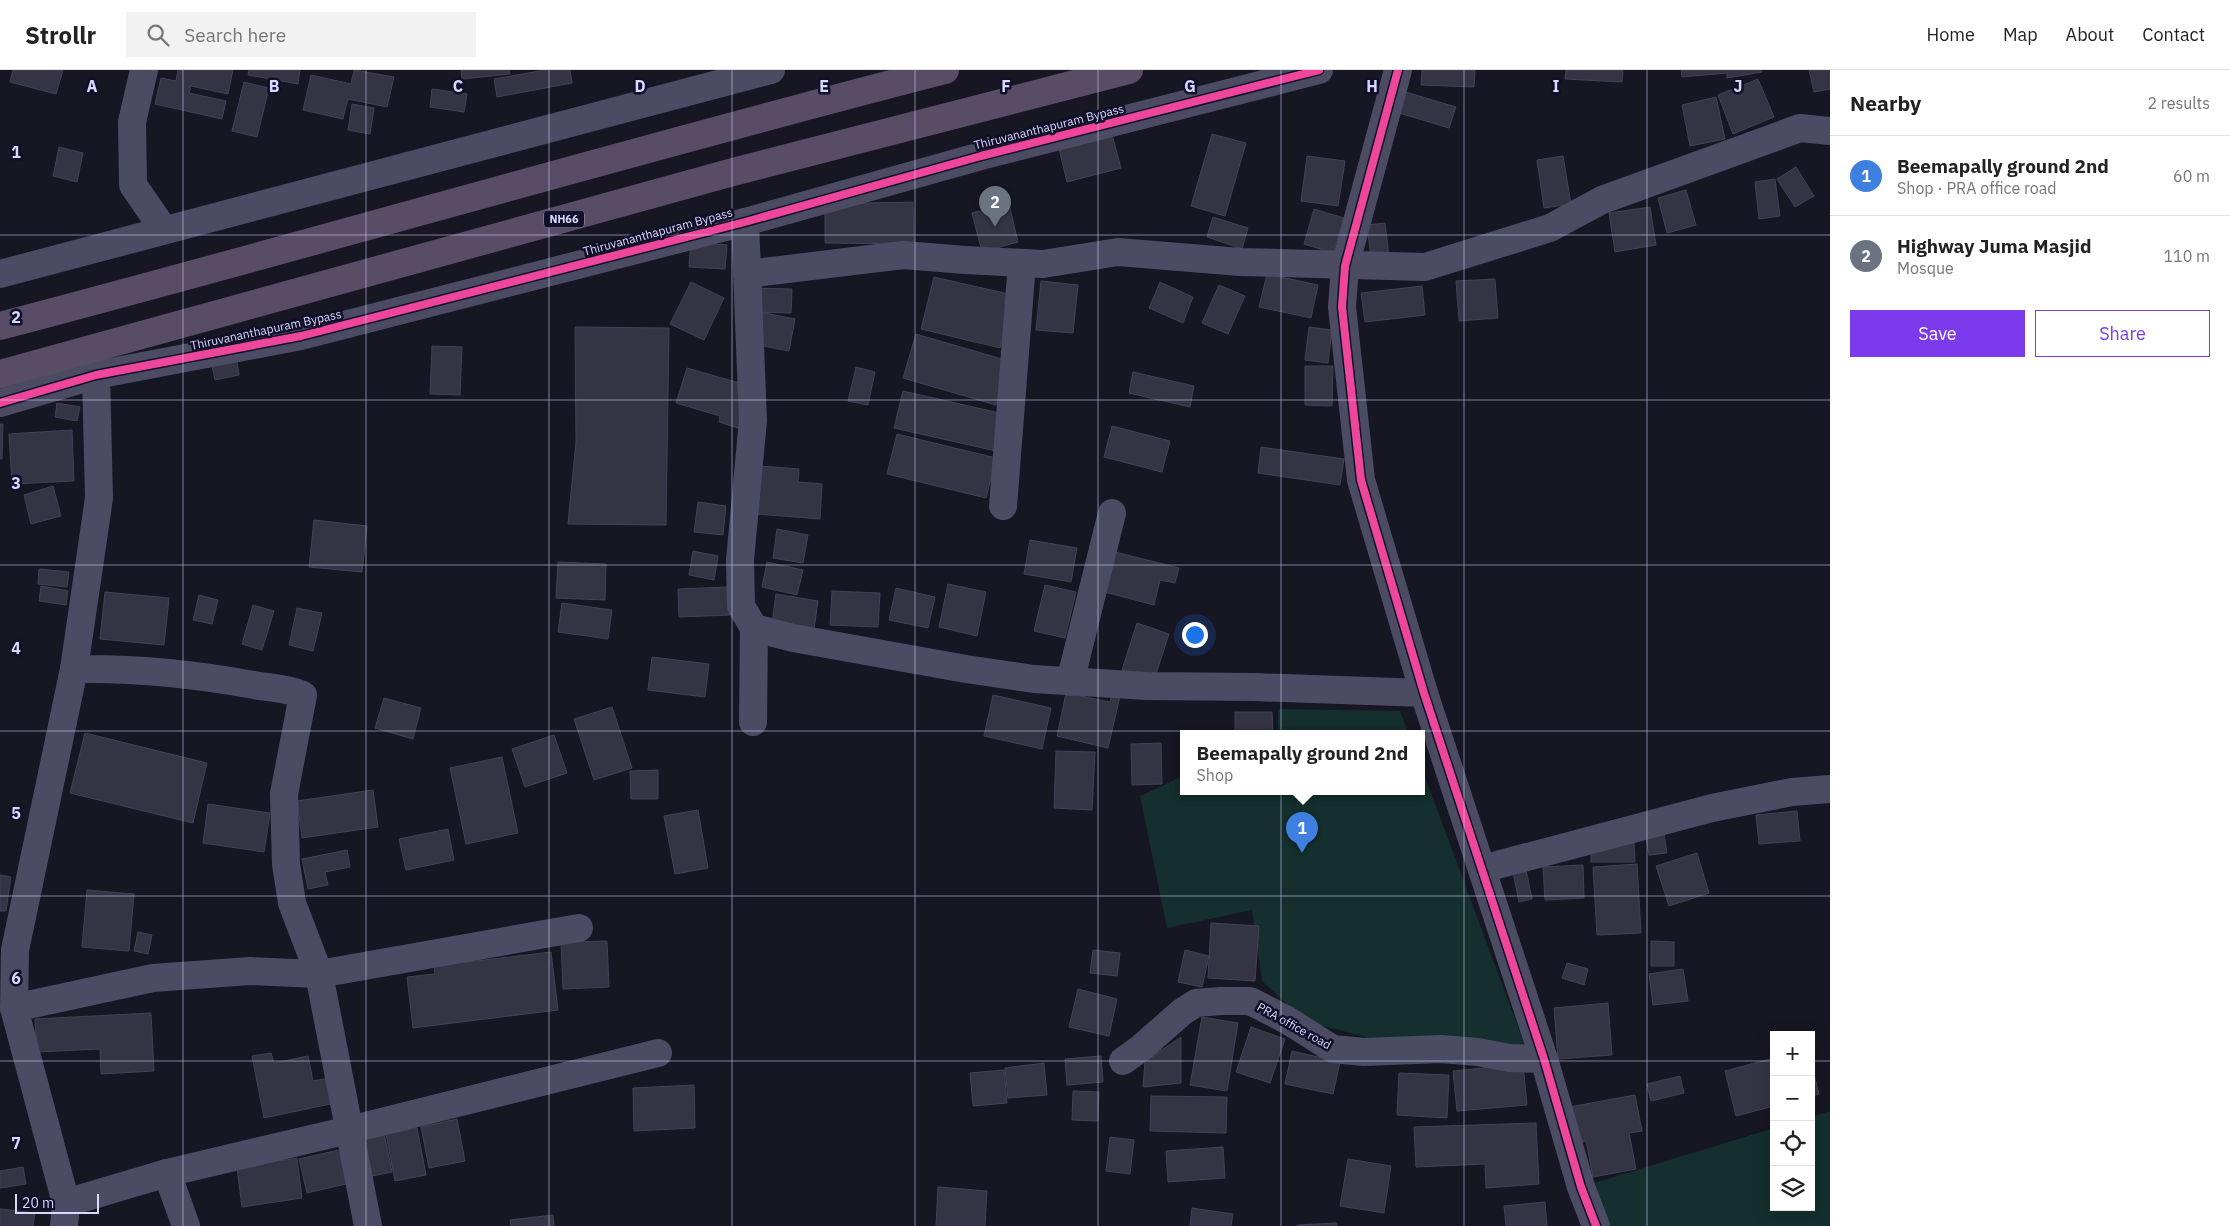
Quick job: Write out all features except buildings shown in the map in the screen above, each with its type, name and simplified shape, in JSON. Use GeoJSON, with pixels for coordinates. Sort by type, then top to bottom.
{"type":"FeatureCollection","features":[{"type":"Feature","properties":{"kind":"highway"},"geometry":{"type":"LineString","coordinates":[[0,326],[277,252],[726,126],[945,70]]}},
{"type":"Feature","properties":{"kind":"highway","name":"Thiruvananthapuram Bypass"},"geometry":{"type":"LineString","coordinates":[[0,374],[732,172],[1129,70]]}},
{"type":"Feature","properties":{"kind":"street"},"geometry":{"type":"LineString","coordinates":[[144,70],[132,122],[133,185],[164,230]]}},
{"type":"Feature","properties":{"kind":"street"},"geometry":{"type":"LineString","coordinates":[[0,274],[708,78],[771,70]]}},
{"type":"Feature","properties":{"kind":"street","name":"Thiruvananthapuram Bypass"},"geometry":{"type":"LineString","coordinates":[[0,402],[96,375],[300,336],[745,222],[981,156],[1319,70]]}},
{"type":"Feature","properties":{"kind":"street"},"geometry":{"type":"LineString","coordinates":[[1398,70],[1345,266],[1342,307],[1362,480],[1424,693],[1544,1059],[1581,1187],[1596,1226]]}},
{"type":"Feature","properties":{"kind":"street"},"geometry":{"type":"LineString","coordinates":[[747,274],[903,255],[1043,264],[1118,252],[1240,262],[1425,267],[1550,228],[1602,200],[1800,128],[1830,130]]}},
{"type":"Feature","properties":{"kind":"street"},"geometry":{"type":"LineString","coordinates":[[745,222],[753,420],[740,560],[742,606],[754,628],[753,722]]}},
{"type":"Feature","properties":{"kind":"street"},"geometry":{"type":"LineString","coordinates":[[1003,506],[1022,263]]}},
{"type":"Feature","properties":{"kind":"street"},"geometry":{"type":"LineString","coordinates":[[96,375],[98,498],[74,669],[15,950],[14,1008],[65,1214],[167,1173],[658,1053]]}},
{"type":"Feature","properties":{"kind":"street"},"geometry":{"type":"LineString","coordinates":[[1070,682],[1112,513]]}},
{"type":"Feature","properties":{"kind":"street"},"geometry":{"type":"LineString","coordinates":[[754,628],[793,638],[966,669],[1070,682],[1424,693]]}},
{"type":"Feature","properties":{"kind":"street"},"geometry":{"type":"LineString","coordinates":[[74,669],[116,668],[235,681],[292,690],[303,695],[284,794],[286,864],[292,903],[319,974],[368,1226]]}},
{"type":"Feature","properties":{"kind":"street"},"geometry":{"type":"LineString","coordinates":[[1482,869],[1712,808],[1792,792],[1830,789]]}},
{"type":"Feature","properties":{"kind":"street"},"geometry":{"type":"LineString","coordinates":[[14,1008],[153,978],[250,970],[319,974],[579,928]]}},
{"type":"Feature","properties":{"kind":"street","name":"PRA office road"},"geometry":{"type":"LineString","coordinates":[[1123,1061],[1182,1012],[1196,1003],[1221,1001],[1250,1001],[1287,1020],[1333,1049],[1364,1052],[1442,1049],[1478,1052],[1510,1058],[1544,1059]]}},
{"type":"Feature","properties":{"kind":"street"},"geometry":{"type":"LineString","coordinates":[[167,1173],[186,1226]]}},
{"type":"Feature","properties":{"kind":"green space"},"geometry":{"type":"Polygon","coordinates":[[[1278,709],[1400,711],[1407,730],[1278,730],[1278,709]]]}},
{"type":"Feature","properties":{"kind":"green space"},"geometry":{"type":"Polygon","coordinates":[[[1180,777],[1180,795],[1425,795],[1425,777],[1525,1046],[1395,1045],[1305,1021],[1262,981],[1252,910],[1167,928],[1140,796],[1180,777]]]}},
{"type":"Feature","properties":{"kind":"green space"},"geometry":{"type":"Polygon","coordinates":[[[1830,1111],[1830,1226],[1595,1226],[1581,1187],[1770,1129],[1770,1211],[1815,1211],[1815,1116],[1830,1111]]]}},
{"type":"Feature","properties":{"kind":"cycle path"},"geometry":{"type":"LineString","coordinates":[[0,403],[96,375],[301,336],[745,222],[981,156],[1319,70]]}},
{"type":"Feature","properties":{"kind":"cycle path"},"geometry":{"type":"LineString","coordinates":[[1398,70],[1345,266],[1342,307],[1361,480],[1424,693],[1544,1059],[1581,1187],[1596,1226]]}},
{"type":"Feature","properties":{"kind":"place","name":"Highway Juma Masjid"},"geometry":{"type":"Point","coordinates":[995,227]}},
{"type":"Feature","properties":{"kind":"place","name":"Beemapally ground 2nd"},"geometry":{"type":"Point","coordinates":[1302,853]}}]}
